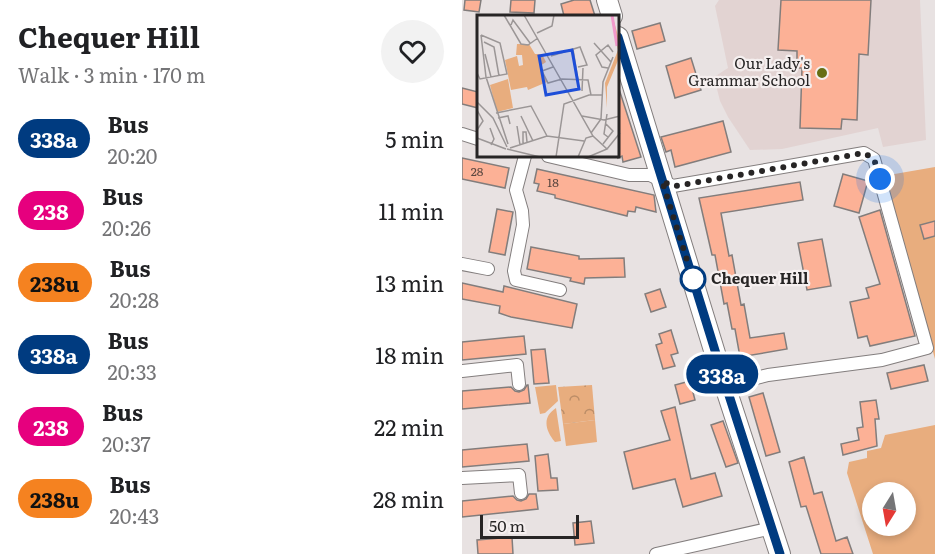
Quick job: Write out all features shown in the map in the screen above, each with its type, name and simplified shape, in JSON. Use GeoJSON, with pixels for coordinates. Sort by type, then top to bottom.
{"type":"FeatureCollection","features":[{"type":"Feature","properties":{"kind":"main road"},"geometry":{"type":"LineString","coordinates":[[607,0],[612,15]]}},
{"type":"Feature","properties":{"kind":"main road"},"geometry":{"type":"LineString","coordinates":[[620,44],[780,554]]}},
{"type":"Feature","properties":{"kind":"street"},"geometry":{"type":"LineString","coordinates":[[462,134],[477,139]]}},
{"type":"Feature","properties":{"kind":"street"},"geometry":{"type":"LineString","coordinates":[[557,158],[629,175],[650,175],[673,186],[864,153],[874,159],[927,348],[882,360],[768,375],[726,386]]}},
{"type":"Feature","properties":{"kind":"street"},"geometry":{"type":"LineString","coordinates":[[524,158],[516,190],[523,225],[514,271],[516,280],[560,290]]}},
{"type":"Feature","properties":{"kind":"street"},"geometry":{"type":"LineString","coordinates":[[462,264],[488,269]]}},
{"type":"Feature","properties":{"kind":"street"},"geometry":{"type":"LineString","coordinates":[[462,371],[517,365],[519,384]]}},
{"type":"Feature","properties":{"kind":"street"},"geometry":{"type":"LineString","coordinates":[[462,478],[519,475],[521,493]]}},
{"type":"Feature","properties":{"kind":"street"},"geometry":{"type":"LineString","coordinates":[[656,554],[772,528]]}},
{"type":"Feature","properties":{"kind":"shaded area","name":"Our Lady's Grammar School"},"geometry":{"type":"Polygon","coordinates":[[[719,0],[920,0],[926,140],[883,147],[878,128],[782,149],[750,150],[720,101],[714,77],[728,68],[715,6],[719,0]]]}},
{"type":"Feature","properties":{"kind":"green space"},"geometry":{"type":"Polygon","coordinates":[[[935,167],[935,359],[883,176],[935,167]]]}},
{"type":"Feature","properties":{"kind":"green space"},"geometry":{"type":"Polygon","coordinates":[[[556,385],[558,401],[545,413],[540,414],[535,387],[556,385]]]}},
{"type":"Feature","properties":{"kind":"green space"},"geometry":{"type":"Polygon","coordinates":[[[592,385],[595,420],[563,424],[558,387],[592,385]]]}},
{"type":"Feature","properties":{"kind":"green space"},"geometry":{"type":"Polygon","coordinates":[[[556,408],[561,441],[555,442],[546,424],[549,415],[556,408]]]}},
{"type":"Feature","properties":{"kind":"green space"},"geometry":{"type":"Polygon","coordinates":[[[595,420],[597,442],[566,446],[563,424],[595,420]]]}},
{"type":"Feature","properties":{"kind":"green space"},"geometry":{"type":"Polygon","coordinates":[[[935,425],[935,554],[873,554],[867,536],[916,536],[916,482],[862,482],[862,520],[847,473],[849,462],[867,458],[867,451],[881,448],[885,435],[935,425]]]}},
{"type":"Feature","properties":{"kind":"building"},"geometry":{"type":"Polygon","coordinates":[[[465,0],[481,0],[479,12],[464,10],[465,0]]]}},
{"type":"Feature","properties":{"kind":"building"},"geometry":{"type":"Polygon","coordinates":[[[511,0],[535,0],[534,13],[510,12],[511,0]]]}},
{"type":"Feature","properties":{"kind":"building"},"geometry":{"type":"Polygon","coordinates":[[[574,0],[590,0],[595,15],[564,15],[561,4],[574,0]]]}},
{"type":"Feature","properties":{"kind":"building"},"geometry":{"type":"Polygon","coordinates":[[[781,0],[871,0],[868,55],[859,54],[857,120],[842,119],[841,129],[800,128],[802,68],[797,68],[797,51],[778,50],[781,0]]]}},
{"type":"Feature","properties":{"kind":"building"},"geometry":{"type":"Polygon","coordinates":[[[660,23],[665,41],[637,49],[632,31],[660,23]]]}},
{"type":"Feature","properties":{"kind":"building"},"geometry":{"type":"Polygon","coordinates":[[[691,58],[701,90],[675,98],[666,66],[691,58]]]}},
{"type":"Feature","properties":{"kind":"building"},"geometry":{"type":"Polygon","coordinates":[[[462,88],[477,92],[477,108],[462,104],[462,88]]]}},
{"type":"Feature","properties":{"kind":"building"},"geometry":{"type":"Polygon","coordinates":[[[620,92],[641,157],[623,162],[622,156],[620,157],[620,92]]]}},
{"type":"Feature","properties":{"kind":"building"},"geometry":{"type":"Polygon","coordinates":[[[723,121],[731,152],[675,167],[671,150],[666,152],[661,137],[723,121]]]}},
{"type":"Feature","properties":{"kind":"building"},"geometry":{"type":"Polygon","coordinates":[[[462,158],[509,168],[505,188],[462,179],[462,158]]]}},
{"type":"Feature","properties":{"kind":"building"},"geometry":{"type":"Polygon","coordinates":[[[537,169],[654,195],[656,212],[636,207],[635,212],[628,211],[627,216],[555,198],[555,195],[537,191],[539,184],[534,183],[537,169]]]}},
{"type":"Feature","properties":{"kind":"building"},"geometry":{"type":"Polygon","coordinates":[[[843,174],[868,181],[859,213],[834,206],[843,174]]]}},
{"type":"Feature","properties":{"kind":"building"},"geometry":{"type":"Polygon","coordinates":[[[800,182],[803,200],[721,213],[729,256],[732,255],[741,305],[744,304],[750,338],[784,333],[787,349],[740,357],[735,329],[732,329],[727,303],[724,304],[715,255],[712,255],[699,198],[800,182]]]}},
{"type":"Feature","properties":{"kind":"building"},"geometry":{"type":"Polygon","coordinates":[[[497,209],[513,212],[505,255],[489,252],[497,209]]]}},
{"type":"Feature","properties":{"kind":"building"},"geometry":{"type":"Polygon","coordinates":[[[880,210],[915,336],[870,346],[867,336],[858,338],[850,302],[869,298],[866,288],[880,284],[859,217],[880,210]]]}},
{"type":"Feature","properties":{"kind":"building"},"geometry":{"type":"Polygon","coordinates":[[[935,221],[935,236],[924,239],[920,225],[935,221]]]}},
{"type":"Feature","properties":{"kind":"building"},"geometry":{"type":"Polygon","coordinates":[[[822,239],[831,286],[807,290],[798,243],[822,239]]]}},
{"type":"Feature","properties":{"kind":"building"},"geometry":{"type":"Polygon","coordinates":[[[531,247],[579,256],[579,259],[624,258],[625,277],[585,278],[584,284],[570,281],[571,278],[527,269],[531,247]]]}},
{"type":"Feature","properties":{"kind":"building"},"geometry":{"type":"Polygon","coordinates":[[[462,283],[503,292],[504,286],[577,304],[572,328],[511,317],[499,313],[500,306],[462,299],[462,283]]]}},
{"type":"Feature","properties":{"kind":"building"},"geometry":{"type":"Polygon","coordinates":[[[660,289],[666,307],[651,312],[645,294],[660,289]]]}},
{"type":"Feature","properties":{"kind":"building"},"geometry":{"type":"Polygon","coordinates":[[[671,330],[678,353],[671,355],[675,366],[663,369],[656,345],[662,343],[659,334],[671,330]]]}},
{"type":"Feature","properties":{"kind":"building"},"geometry":{"type":"Polygon","coordinates":[[[524,336],[526,354],[462,360],[462,342],[524,336]]]}},
{"type":"Feature","properties":{"kind":"building"},"geometry":{"type":"Polygon","coordinates":[[[545,349],[549,383],[534,384],[531,350],[545,349]]]}},
{"type":"Feature","properties":{"kind":"building"},"geometry":{"type":"Polygon","coordinates":[[[924,365],[928,381],[891,389],[887,373],[924,365]]]}},
{"type":"Feature","properties":{"kind":"building"},"geometry":{"type":"Polygon","coordinates":[[[690,381],[695,400],[680,404],[675,385],[690,381]]]}},
{"type":"Feature","properties":{"kind":"building"},"geometry":{"type":"Polygon","coordinates":[[[527,385],[530,403],[462,409],[462,391],[511,387],[519,392],[527,385]]]}},
{"type":"Feature","properties":{"kind":"building"},"geometry":{"type":"Polygon","coordinates":[[[763,393],[780,452],[766,456],[749,397],[763,393]]]}},
{"type":"Feature","properties":{"kind":"building"},"geometry":{"type":"Polygon","coordinates":[[[876,400],[879,419],[875,419],[877,446],[843,455],[841,444],[859,440],[857,428],[863,427],[860,402],[876,400]]]}},
{"type":"Feature","properties":{"kind":"building"},"geometry":{"type":"Polygon","coordinates":[[[675,407],[691,479],[715,473],[722,496],[683,507],[675,479],[633,489],[624,452],[670,440],[661,411],[675,407]]]}},
{"type":"Feature","properties":{"kind":"building"},"geometry":{"type":"Polygon","coordinates":[[[723,421],[738,463],[726,467],[711,425],[723,421]]]}},
{"type":"Feature","properties":{"kind":"building"},"geometry":{"type":"Polygon","coordinates":[[[527,444],[529,461],[462,467],[462,450],[527,444]]]}},
{"type":"Feature","properties":{"kind":"building"},"geometry":{"type":"Polygon","coordinates":[[[548,454],[551,478],[557,478],[558,490],[538,491],[535,456],[548,454]]]}},
{"type":"Feature","properties":{"kind":"building"},"geometry":{"type":"Polygon","coordinates":[[[804,457],[814,494],[822,492],[836,541],[847,537],[853,554],[821,554],[806,506],[801,507],[789,462],[804,457]]]}},
{"type":"Feature","properties":{"kind":"building"},"geometry":{"type":"Polygon","coordinates":[[[529,494],[536,494],[538,509],[462,517],[462,501],[513,496],[521,501],[529,494]]]}},
{"type":"Feature","properties":{"kind":"building"},"geometry":{"type":"Polygon","coordinates":[[[591,521],[594,543],[575,545],[573,523],[591,521]]]}},
{"type":"Feature","properties":{"kind":"building"},"geometry":{"type":"Polygon","coordinates":[[[512,537],[513,554],[478,554],[477,540],[512,537]]]}},
{"type":"Feature","properties":{"kind":"bus line","name":"338a"},"geometry":{"type":"LineString","coordinates":[[620,43],[780,554]]}},
{"type":"Feature","properties":{"kind":"place","name":"Our Lady's Grammar School"},"geometry":{"type":"Point","coordinates":[822,73]}},
{"type":"Feature","properties":{"kind":"place","name":"Chequer Hill"},"geometry":{"type":"Point","coordinates":[693,279]}},
{"type":"Feature","properties":{"kind":"route"},"geometry":{"type":"LineString","coordinates":[[693,279],[662,181],[676,186],[864,153],[874,159],[880,179]]}}]}
